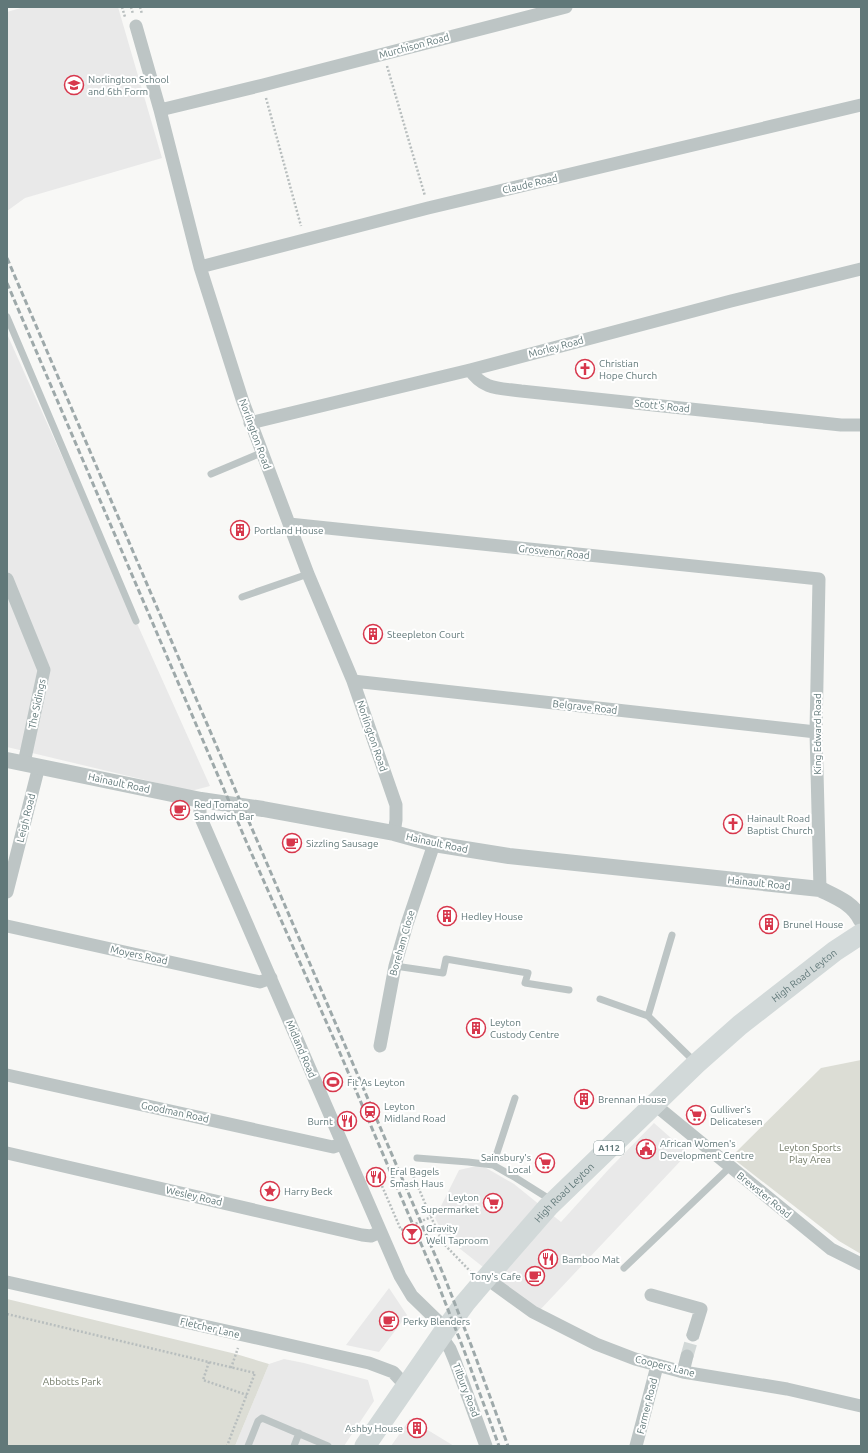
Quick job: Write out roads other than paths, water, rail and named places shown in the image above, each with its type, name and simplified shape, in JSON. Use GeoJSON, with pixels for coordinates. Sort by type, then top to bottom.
{"type":"FeatureCollection","features":[{"type":"Feature","properties":{"kind":"main road","name":"High Road Leyton"},"geometry":{"type":"LineString","coordinates":[[365,1446],[443,1333],[486,1278],[554,1202],[696,1064],[740,1025],[835,951],[861,934]]}},
{"type":"Feature","properties":{"kind":"street","name":"Murchison Road"},"geometry":{"type":"LineString","coordinates":[[160,110],[566,7]]}},
{"type":"Feature","properties":{"kind":"street","name":"Norlington Road"},"geometry":{"type":"LineString","coordinates":[[136,26],[160,110],[200,267],[250,422],[308,574],[353,681],[396,805],[394,833]]}},
{"type":"Feature","properties":{"kind":"street","name":"Claude Road"},"geometry":{"type":"LineString","coordinates":[[200,267],[428,208],[861,105]]}},
{"type":"Feature","properties":{"kind":"street","name":"Morley Road"},"geometry":{"type":"LineString","coordinates":[[250,422],[470,370],[731,301],[861,269]]}},
{"type":"Feature","properties":{"kind":"street","name":"Scott's Road"},"geometry":{"type":"LineString","coordinates":[[470,370],[476,380],[487,386],[521,391],[841,425],[861,425]]}},
{"type":"Feature","properties":{"kind":"street","name":"Grosvenor Road"},"geometry":{"type":"LineString","coordinates":[[289,524],[819,579]]}},
{"type":"Feature","properties":{"kind":"street","name":"The Sidings"},"geometry":{"type":"LineString","coordinates":[[7,579],[44,670],[32,765]]}},
{"type":"Feature","properties":{"kind":"street","name":"King Edward Road"},"geometry":{"type":"LineString","coordinates":[[819,579],[816,732],[820,889]]}},
{"type":"Feature","properties":{"kind":"street","name":"Belgrave Road"},"geometry":{"type":"LineString","coordinates":[[353,681],[816,732]]}},
{"type":"Feature","properties":{"kind":"street","name":"Hainault Road"},"geometry":{"type":"LineString","coordinates":[[7,760],[201,800],[263,809],[394,833],[434,844],[509,856],[820,889],[851,906],[861,920]]}},
{"type":"Feature","properties":{"kind":"street","name":"Leigh Road"},"geometry":{"type":"LineString","coordinates":[[7,892],[32,765]]}},
{"type":"Feature","properties":{"kind":"street","name":"Midland Road"},"geometry":{"type":"LineString","coordinates":[[201,800],[200,816],[380,1232],[405,1286],[443,1333]]}},
{"type":"Feature","properties":{"kind":"street","name":"Boreham Close"},"geometry":{"type":"LineString","coordinates":[[380,1046],[395,966],[407,924],[434,844]]}},
{"type":"Feature","properties":{"kind":"street","name":"Moyers Road"},"geometry":{"type":"LineString","coordinates":[[7,926],[260,982],[271,978]]}},
{"type":"Feature","properties":{"kind":"street","name":"Goodman Road"},"geometry":{"type":"LineString","coordinates":[[7,1075],[333,1147],[342,1144]]}},
{"type":"Feature","properties":{"kind":"street","name":"Brewster Road"},"geometry":{"type":"LineString","coordinates":[[654,1104],[831,1249],[861,1264]]}},
{"type":"Feature","properties":{"kind":"street","name":"Wesley Road"},"geometry":{"type":"LineString","coordinates":[[7,1153],[362,1235],[371,1236],[380,1232]]}},
{"type":"Feature","properties":{"kind":"street","name":"Coopers Lane"},"geometry":{"type":"LineString","coordinates":[[486,1278],[533,1312],[596,1344],[657,1366],[787,1390],[861,1406]]}},
{"type":"Feature","properties":{"kind":"street","name":"Fletcher Lane"},"geometry":{"type":"LineString","coordinates":[[7,1282],[369,1363],[393,1372],[406,1386]]}},
{"type":"Feature","properties":{"kind":"street"},"geometry":{"type":"LineString","coordinates":[[651,1295],[701,1309],[693,1335]]}},
{"type":"Feature","properties":{"kind":"street","name":"Tilbury Road"},"geometry":{"type":"LineString","coordinates":[[443,1333],[455,1361],[486,1446]]}},
{"type":"Feature","properties":{"kind":"street"},"geometry":{"type":"LineString","coordinates":[[683,1372],[687,1356]]}},
{"type":"Feature","properties":{"kind":"street","name":"Farmer Road"},"geometry":{"type":"LineString","coordinates":[[636,1446],[657,1366]]}},
{"type":"Feature","properties":{"kind":"lane"},"geometry":{"type":"LineString","coordinates":[[7,317],[136,621]]}},
{"type":"Feature","properties":{"kind":"lane"},"geometry":{"type":"LineString","coordinates":[[211,474],[262,453]]}},
{"type":"Feature","properties":{"kind":"lane"},"geometry":{"type":"LineString","coordinates":[[242,597],[308,574]]}},
{"type":"Feature","properties":{"kind":"lane"},"geometry":{"type":"LineString","coordinates":[[648,1016],[672,936]]}},
{"type":"Feature","properties":{"kind":"lane"},"geometry":{"type":"LineString","coordinates":[[395,966],[443,973],[446,959],[528,973],[525,983],[569,990]]}},
{"type":"Feature","properties":{"kind":"lane"},"geometry":{"type":"LineString","coordinates":[[600,999],[648,1016],[696,1064]]}},
{"type":"Feature","properties":{"kind":"lane"},"geometry":{"type":"LineString","coordinates":[[493,1166],[515,1098]]}},
{"type":"Feature","properties":{"kind":"lane"},"geometry":{"type":"LineString","coordinates":[[418,1158],[468,1162],[493,1166],[516,1178],[554,1202]]}},
{"type":"Feature","properties":{"kind":"lane"},"geometry":{"type":"LineString","coordinates":[[624,1268],[730,1167]]}},
{"type":"Feature","properties":{"kind":"lane"},"geometry":{"type":"LineString","coordinates":[[248,1446],[258,1421],[262,1418],[328,1446]]}},
{"type":"Feature","properties":{"kind":"lane"},"geometry":{"type":"LineString","coordinates":[[294,1446],[299,1433]]}},
{"type":"Feature","properties":{"kind":"tunnel"},"geometry":{"type":"LineString","coordinates":[[687,1356],[693,1335]]}},
{"type":"Feature","properties":{"kind":"railway"},"geometry":{"type":"LineString","coordinates":[[7,258],[444,1276],[508,1446]]}},
{"type":"Feature","properties":{"kind":"railway"},"geometry":{"type":"LineString","coordinates":[[7,283],[246,841],[337,1046],[436,1279],[499,1446]]}},
{"type":"Feature","properties":{"kind":"place","name":"Norlington School and 6th Form"},"geometry":{"type":"Point","coordinates":[74,85]}},
{"type":"Feature","properties":{"kind":"place","name":"Christian Hope Church"},"geometry":{"type":"Point","coordinates":[585,369]}},
{"type":"Feature","properties":{"kind":"place","name":"Portland House"},"geometry":{"type":"Point","coordinates":[240,530]}},
{"type":"Feature","properties":{"kind":"place","name":"Steepleton Court"},"geometry":{"type":"Point","coordinates":[373,634]}},
{"type":"Feature","properties":{"kind":"place","name":"Red Tomato Sandwich Bar"},"geometry":{"type":"Point","coordinates":[180,810]}},
{"type":"Feature","properties":{"kind":"place","name":"Hainault Road Baptist Church"},"geometry":{"type":"Point","coordinates":[733,824]}},
{"type":"Feature","properties":{"kind":"place","name":"Sizzling Sausage"},"geometry":{"type":"Point","coordinates":[292,843]}},
{"type":"Feature","properties":{"kind":"place","name":"Hedley House"},"geometry":{"type":"Point","coordinates":[447,916]}},
{"type":"Feature","properties":{"kind":"place","name":"Brunel House"},"geometry":{"type":"Point","coordinates":[769,924]}},
{"type":"Feature","properties":{"kind":"place","name":"Leyton Custody Centre"},"geometry":{"type":"Point","coordinates":[476,1028]}},
{"type":"Feature","properties":{"kind":"place","name":"Fit As Leyton"},"geometry":{"type":"Point","coordinates":[333,1082]}},
{"type":"Feature","properties":{"kind":"place","name":"Brennan House"},"geometry":{"type":"Point","coordinates":[584,1099]}},
{"type":"Feature","properties":{"kind":"place","name":"Leyton Midland Road"},"geometry":{"type":"Point","coordinates":[370,1112]}},
{"type":"Feature","properties":{"kind":"place","name":"Gulliver's Delicatesen"},"geometry":{"type":"Point","coordinates":[696,1115]}},
{"type":"Feature","properties":{"kind":"place","name":"Burnt"},"geometry":{"type":"Point","coordinates":[347,1121]}},
{"type":"Feature","properties":{"kind":"place","name":"African Women's Development Centre"},"geometry":{"type":"Point","coordinates":[646,1149]}},
{"type":"Feature","properties":{"kind":"place","name":"Sainsbury's Local"},"geometry":{"type":"Point","coordinates":[545,1163]}},
{"type":"Feature","properties":{"kind":"place","name":"Eral Bagels Smash Haus"},"geometry":{"type":"Point","coordinates":[376,1177]}},
{"type":"Feature","properties":{"kind":"place","name":"Harry Beck"},"geometry":{"type":"Point","coordinates":[270,1191]}},
{"type":"Feature","properties":{"kind":"place","name":"Leyton Supermarket"},"geometry":{"type":"Point","coordinates":[493,1203]}},
{"type":"Feature","properties":{"kind":"place","name":"Gravity Well Taproom"},"geometry":{"type":"Point","coordinates":[412,1234]}},
{"type":"Feature","properties":{"kind":"place","name":"Bamboo Mat"},"geometry":{"type":"Point","coordinates":[548,1259]}},
{"type":"Feature","properties":{"kind":"place","name":"Tony's Cafe"},"geometry":{"type":"Point","coordinates":[535,1276]}},
{"type":"Feature","properties":{"kind":"place","name":"Perky Blenders"},"geometry":{"type":"Point","coordinates":[389,1321]}},
{"type":"Feature","properties":{"kind":"place","name":"Ashby House"},"geometry":{"type":"Point","coordinates":[417,1428]}},
{"type":"Feature","properties":{"kind":"park label","name":"Leyton Sports Play Area"},"geometry":{"type":"Point","coordinates":[810,1152]}},
{"type":"Feature","properties":{"kind":"park label","name":"Abbotts Park"},"geometry":{"type":"Point","coordinates":[72,1381]}}]}
